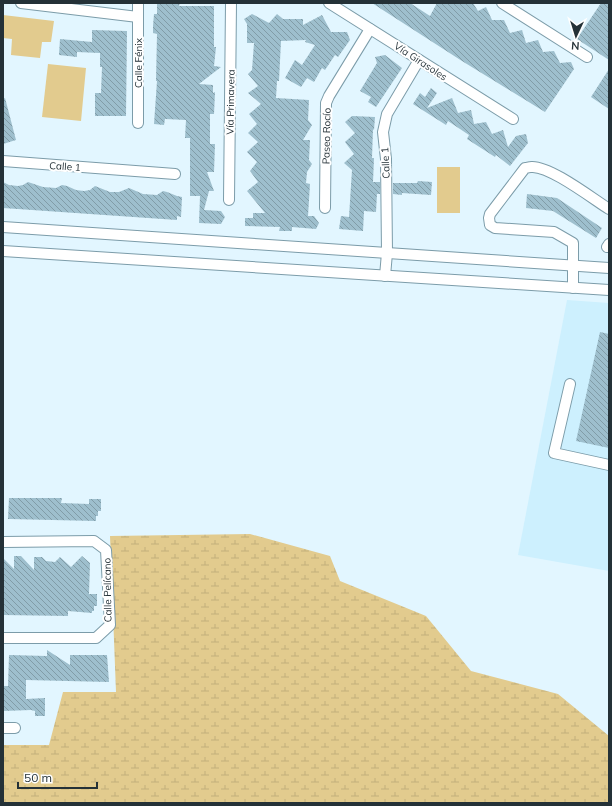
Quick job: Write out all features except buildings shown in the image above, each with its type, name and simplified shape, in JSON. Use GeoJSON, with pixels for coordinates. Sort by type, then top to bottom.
{"type":"FeatureCollection","features":[{"type":"Feature","properties":{"kind":"street"},"geometry":{"type":"LineString","coordinates":[[21,3],[138,17]]}},
{"type":"Feature","properties":{"kind":"street","name":"Calle Fénix"},"geometry":{"type":"LineString","coordinates":[[138,3],[138,123]]}},
{"type":"Feature","properties":{"kind":"street","name":"Vía Primavera"},"geometry":{"type":"LineString","coordinates":[[229,200],[231,3]]}},
{"type":"Feature","properties":{"kind":"street"},"geometry":{"type":"LineString","coordinates":[[502,3],[587,57]]}},
{"type":"Feature","properties":{"kind":"street","name":"Vía Girasoles"},"geometry":{"type":"LineString","coordinates":[[333,4],[513,120]]}},
{"type":"Feature","properties":{"kind":"street","name":"Paseo Rocío"},"geometry":{"type":"LineString","coordinates":[[325,208],[326,103],[328,96],[370,29]]}},
{"type":"Feature","properties":{"kind":"street","name":"Calle 1"},"geometry":{"type":"LineString","coordinates":[[386,276],[386,159],[383,132],[387,114],[419,60]]}},
{"type":"Feature","properties":{"kind":"street","name":"Calle 1"},"geometry":{"type":"LineString","coordinates":[[3,161],[175,174]]}},
{"type":"Feature","properties":{"kind":"street"},"geometry":{"type":"LineString","coordinates":[[574,288],[573,243],[554,232],[495,228],[490,225],[490,214],[525,168],[531,166],[559,176],[609,209]]}},
{"type":"Feature","properties":{"kind":"street"},"geometry":{"type":"LineString","coordinates":[[3,227],[609,268]]}},
{"type":"Feature","properties":{"kind":"street"},"geometry":{"type":"LineString","coordinates":[[3,246],[8,251],[609,290]]}},
{"type":"Feature","properties":{"kind":"street"},"geometry":{"type":"LineString","coordinates":[[570,384],[554,453],[609,465]]}},
{"type":"Feature","properties":{"kind":"street","name":"Calle Pelícano"},"geometry":{"type":"LineString","coordinates":[[3,542],[94,541],[106,550],[110,625],[96,638],[3,638]]}},
{"type":"Feature","properties":{"kind":"street"},"geometry":{"type":"LineString","coordinates":[[3,728],[15,728]]}},
{"type":"Feature","properties":{"kind":"shaded area"},"geometry":{"type":"Polygon","coordinates":[[[567,300],[609,303],[609,571],[518,555],[567,300]]]}},
{"type":"Feature","properties":{"kind":"green space"},"geometry":{"type":"Polygon","coordinates":[[[3,15],[54,21],[51,42],[42,42],[40,58],[11,55],[12,39],[3,38],[3,15]]]}},
{"type":"Feature","properties":{"kind":"green space"},"geometry":{"type":"Polygon","coordinates":[[[48,64],[86,68],[81,121],[42,117],[48,64]]]}},
{"type":"Feature","properties":{"kind":"green space"},"geometry":{"type":"Polygon","coordinates":[[[437,167],[460,167],[460,213],[437,213],[437,167]]]}},
{"type":"Feature","properties":{"kind":"green space"},"geometry":{"type":"Polygon","coordinates":[[[250,534],[330,556],[340,581],[426,616],[471,671],[558,694],[609,736],[609,803],[3,803],[3,745],[49,745],[63,692],[116,692],[110,536],[250,534]]]}}]}
